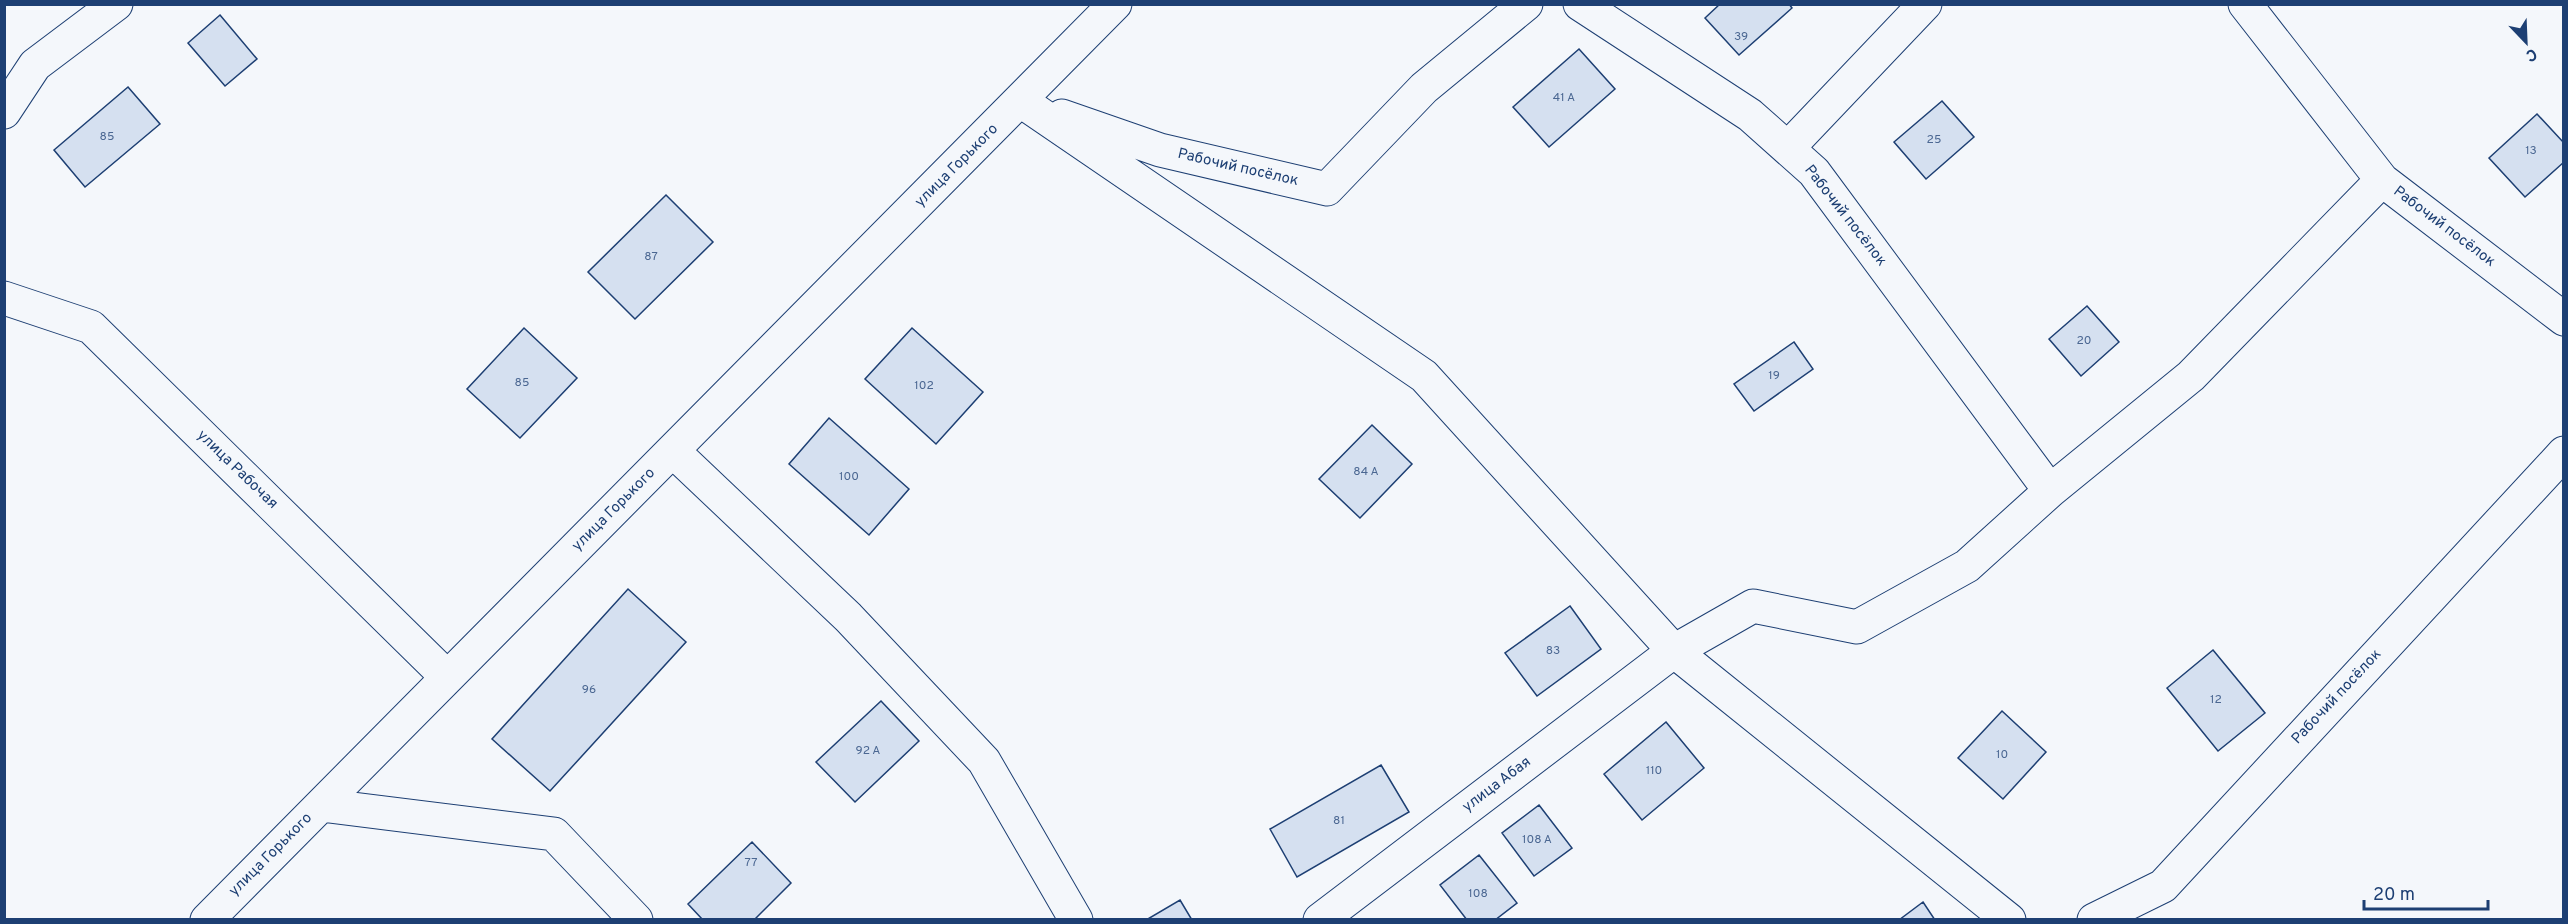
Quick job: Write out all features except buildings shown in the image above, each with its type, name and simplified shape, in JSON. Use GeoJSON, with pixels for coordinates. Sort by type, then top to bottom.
{"type":"FeatureCollection","features":[{"type":"Feature","properties":{"kind":"street"},"geometry":{"type":"LineString","coordinates":[[4,112],[35,65],[78,17],[116,4]]}},
{"type":"Feature","properties":{"kind":"street"},"geometry":{"type":"LineString","coordinates":[[1115,4],[1021,101],[1424,376],[1674,651],[2009,920]]}},
{"type":"Feature","properties":{"kind":"street","name":"Рабочий посёлок"},"geometry":{"type":"LineString","coordinates":[[1021,101],[1160,150],[1327,189],[1424,88],[1526,4]]}},
{"type":"Feature","properties":{"kind":"street","name":"Рабочий посёлок"},"geometry":{"type":"LineString","coordinates":[[1580,4],[1750,115],[1814,171],[2050,491]]}},
{"type":"Feature","properties":{"kind":"street"},"geometry":{"type":"LineString","coordinates":[[1788,148],[1924,4]]}},
{"type":"Feature","properties":{"kind":"street","name":"Рабочий посёлок"},"geometry":{"type":"LineString","coordinates":[[2245,4],[2382,180],[2564,319]]}},
{"type":"Feature","properties":{"kind":"street","name":"улица Горького"},"geometry":{"type":"LineString","coordinates":[[207,920],[1021,101]]}},
{"type":"Feature","properties":{"kind":"street","name":"Рабочий посёлок"},"geometry":{"type":"LineString","coordinates":[[1674,651],[1754,606],[1857,627],[1966,566],[2050,491],[2191,376],[2382,180]]}},
{"type":"Feature","properties":{"kind":"street","name":"улица Рабочая"},"geometry":{"type":"LineString","coordinates":[[4,298],[91,327],[447,676]]}},
{"type":"Feature","properties":{"kind":"street"},"geometry":{"type":"LineString","coordinates":[[673,451],[848,617],[984,761],[1076,920]]}},
{"type":"Feature","properties":{"kind":"street","name":"Рабочий посёлок"},"geometry":{"type":"LineString","coordinates":[[2094,920],[2163,886],[2564,453]]}},
{"type":"Feature","properties":{"kind":"street","name":"улица Абая"},"geometry":{"type":"LineString","coordinates":[[1320,920],[1674,651]]}},
{"type":"Feature","properties":{"kind":"street"},"geometry":{"type":"LineString","coordinates":[[321,805],[554,834],[636,920]]}}]}
